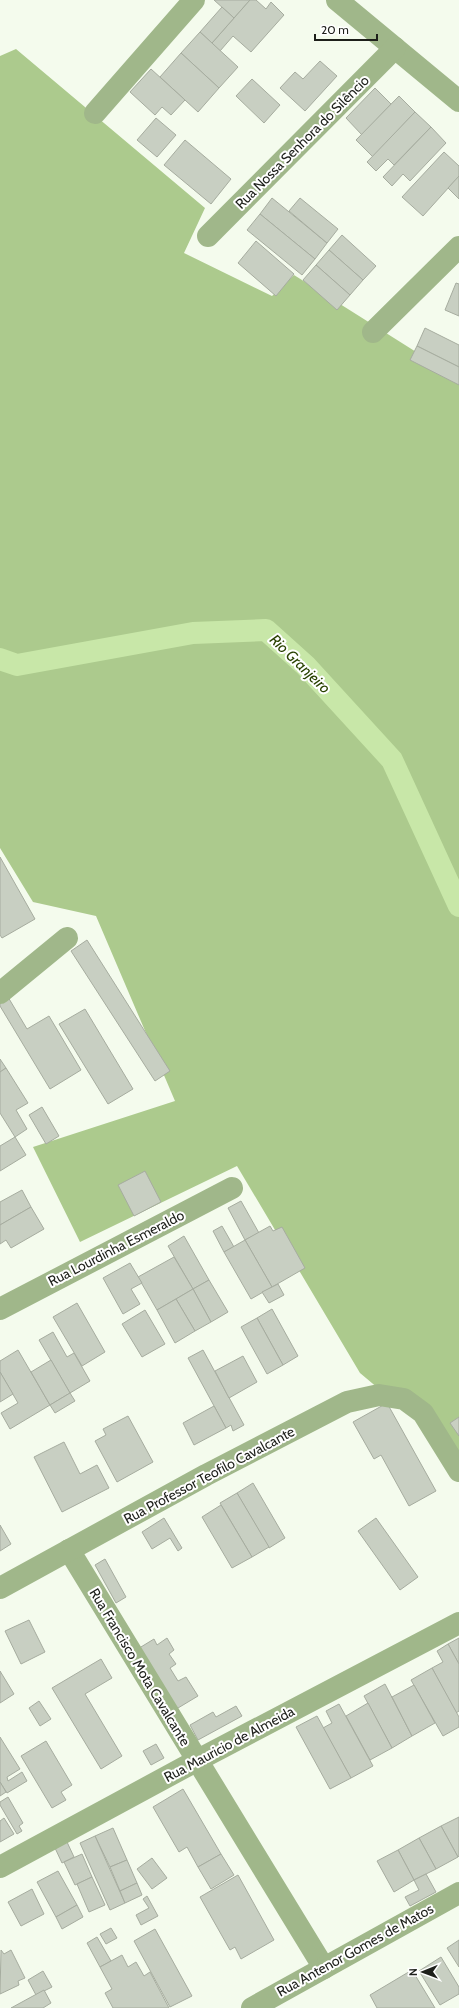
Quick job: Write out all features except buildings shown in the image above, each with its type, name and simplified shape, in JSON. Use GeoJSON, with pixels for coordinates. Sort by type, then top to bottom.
{"type":"FeatureCollection","features":[{"type":"Feature","properties":{"kind":"street"},"geometry":{"type":"LineString","coordinates":[[95,113],[194,0]]}},
{"type":"Feature","properties":{"kind":"street"},"geometry":{"type":"LineString","coordinates":[[337,0],[359,7],[395,48],[459,101]]}},
{"type":"Feature","properties":{"kind":"street","name":"Rua Nossa Senhora do Silêncio"},"geometry":{"type":"LineString","coordinates":[[208,236],[395,48]]}},
{"type":"Feature","properties":{"kind":"street"},"geometry":{"type":"LineString","coordinates":[[373,332],[459,247]]}},
{"type":"Feature","properties":{"kind":"street"},"geometry":{"type":"LineString","coordinates":[[0,993],[67,938]]}},
{"type":"Feature","properties":{"kind":"street","name":"Rua Lourdinha Esmeraldo"},"geometry":{"type":"LineString","coordinates":[[0,1309],[232,1188]]}},
{"type":"Feature","properties":{"kind":"street","name":"Rua Professor Teofilo Cavalcante"},"geometry":{"type":"LineString","coordinates":[[0,1588],[206,1475],[347,1402],[378,1395],[404,1399],[423,1413],[459,1471]]}},
{"type":"Feature","properties":{"kind":"street","name":"Rua Francisco Mota Cavalcante"},"geometry":{"type":"LineString","coordinates":[[69,1550],[324,1968]]}},
{"type":"Feature","properties":{"kind":"street","name":"Rua Mauricio de Almeida"},"geometry":{"type":"LineString","coordinates":[[0,1867],[196,1760],[459,1623]]}},
{"type":"Feature","properties":{"kind":"street","name":"Rua Antenor Gomes de Matos"},"geometry":{"type":"LineString","coordinates":[[252,2008],[459,1893]]}},
{"type":"Feature","properties":{"kind":"green space"},"geometry":{"type":"Polygon","coordinates":[[[16,49],[205,208],[184,253],[272,296],[294,275],[459,379],[459,1456],[360,1373],[237,1166],[80,1242],[33,1147],[175,1101],[96,916],[33,902],[0,848],[0,56],[16,49]]]}},
{"type":"Feature","properties":{"kind":"waterway","name":"Rio Granjeiro"},"geometry":{"type":"LineString","coordinates":[[0,659],[17,665],[193,633],[266,630],[306,666],[392,760],[459,906]]}}]}
